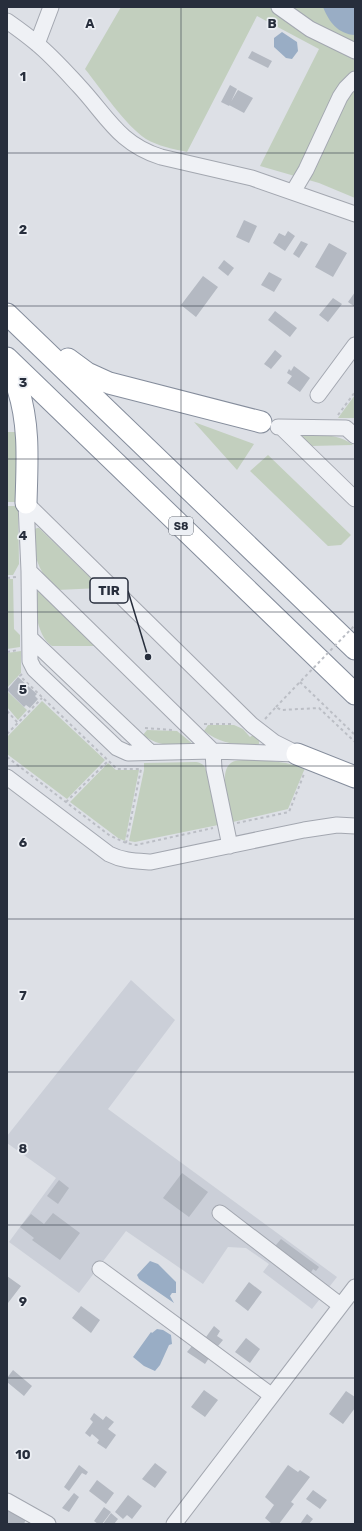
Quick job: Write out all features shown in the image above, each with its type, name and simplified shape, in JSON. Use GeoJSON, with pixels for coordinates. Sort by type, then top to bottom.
{"type":"FeatureCollection","features":[{"type":"Feature","properties":{"kind":"highway"},"geometry":{"type":"LineString","coordinates":[[10,316],[87,373],[109,383],[261,422]]}},
{"type":"Feature","properties":{"kind":"highway","name":"S8"},"geometry":{"type":"LineString","coordinates":[[10,316],[355,649]]}},
{"type":"Feature","properties":{"kind":"highway","name":"S8"},"geometry":{"type":"LineString","coordinates":[[7,358],[355,694]]}},
{"type":"Feature","properties":{"kind":"highway"},"geometry":{"type":"LineString","coordinates":[[7,367],[18,388],[26,420],[28,438],[26,503]]}},
{"type":"Feature","properties":{"kind":"highway"},"geometry":{"type":"LineString","coordinates":[[297,754],[355,777]]}},
{"type":"Feature","properties":{"kind":"street"},"geometry":{"type":"LineString","coordinates":[[37,44],[51,7]]}},
{"type":"Feature","properties":{"kind":"street"},"geometry":{"type":"LineString","coordinates":[[279,7],[310,29],[355,51]]}},
{"type":"Feature","properties":{"kind":"street"},"geometry":{"type":"LineString","coordinates":[[7,21],[37,44],[81,88],[126,140],[147,153],[245,176],[355,214]]}},
{"type":"Feature","properties":{"kind":"street"},"geometry":{"type":"LineString","coordinates":[[293,192],[306,170],[340,97],[355,79]]}},
{"type":"Feature","properties":{"kind":"street"},"geometry":{"type":"LineString","coordinates":[[318,395],[355,345]]}},
{"type":"Feature","properties":{"kind":"street"},"geometry":{"type":"LineString","coordinates":[[261,422],[282,428],[352,431]]}},
{"type":"Feature","properties":{"kind":"street"},"geometry":{"type":"LineString","coordinates":[[282,428],[355,499]]}},
{"type":"Feature","properties":{"kind":"street"},"geometry":{"type":"LineString","coordinates":[[26,503],[29,571],[27,644],[30,661],[34,669],[117,748],[128,753],[213,751],[297,754]]}},
{"type":"Feature","properties":{"kind":"street"},"geometry":{"type":"LineString","coordinates":[[26,503],[252,725],[274,742],[297,754]]}},
{"type":"Feature","properties":{"kind":"street"},"geometry":{"type":"LineString","coordinates":[[29,571],[213,751],[214,769],[230,846]]}},
{"type":"Feature","properties":{"kind":"street"},"geometry":{"type":"LineString","coordinates":[[27,644],[150,752]]}},
{"type":"Feature","properties":{"kind":"street"},"geometry":{"type":"LineString","coordinates":[[7,777],[109,854],[119,859],[151,862],[304,830],[337,826],[355,826]]}},
{"type":"Feature","properties":{"kind":"street"},"geometry":{"type":"LineString","coordinates":[[220,1213],[340,1305]]}},
{"type":"Feature","properties":{"kind":"street"},"geometry":{"type":"LineString","coordinates":[[100,1269],[271,1395]]}},
{"type":"Feature","properties":{"kind":"street"},"geometry":{"type":"LineString","coordinates":[[174,1524],[355,1286]]}},
{"type":"Feature","properties":{"kind":"street"},"geometry":{"type":"LineString","coordinates":[[7,1501],[48,1524]]}},
{"type":"Feature","properties":{"kind":"path"},"geometry":{"type":"LineString","coordinates":[[338,415],[355,392]]}},
{"type":"Feature","properties":{"kind":"path"},"geometry":{"type":"LineString","coordinates":[[7,578],[16,577]]}},
{"type":"Feature","properties":{"kind":"path"},"geometry":{"type":"LineString","coordinates":[[134,737],[142,728],[177,730],[188,738],[204,724],[208,723],[238,724],[246,731],[257,719],[261,723],[355,625]]}},
{"type":"Feature","properties":{"kind":"path"},"geometry":{"type":"LineString","coordinates":[[7,652],[27,644]]}},
{"type":"Feature","properties":{"kind":"path"},"geometry":{"type":"LineString","coordinates":[[300,682],[355,735]]}},
{"type":"Feature","properties":{"kind":"path"},"geometry":{"type":"LineString","coordinates":[[7,734],[42,698]]}},
{"type":"Feature","properties":{"kind":"path"},"geometry":{"type":"LineString","coordinates":[[276,707],[281,710],[319,708],[355,742]]}},
{"type":"Feature","properties":{"kind":"path"},"geometry":{"type":"LineString","coordinates":[[7,711],[18,722]]}},
{"type":"Feature","properties":{"kind":"path"},"geometry":{"type":"LineString","coordinates":[[7,757],[115,838],[131,844],[136,845],[220,827]]}},
{"type":"Feature","properties":{"kind":"path"},"geometry":{"type":"LineString","coordinates":[[66,802],[108,761]]}},
{"type":"Feature","properties":{"kind":"path"},"geometry":{"type":"LineString","coordinates":[[231,825],[289,812],[304,774]]}},
{"type":"Feature","properties":{"kind":"shaded area"},"geometry":{"type":"Polygon","coordinates":[[[131,980],[175,1020],[108,1109],[337,1277],[312,1309],[263,1272],[269,1264],[246,1248],[228,1247],[203,1284],[126,1231],[79,1293],[9,1242],[56,1178],[7,1143],[7,1136],[131,980]]]}},
{"type":"Feature","properties":{"kind":"green space"},"geometry":{"type":"Polygon","coordinates":[[[121,7],[355,7],[355,198],[319,183],[260,166],[319,49],[257,16],[187,152],[156,144],[138,133],[122,116],[85,69],[121,7]]]}},
{"type":"Feature","properties":{"kind":"green space"},"geometry":{"type":"Polygon","coordinates":[[[355,395],[355,418],[338,418],[355,395]]]}},
{"type":"Feature","properties":{"kind":"green space"},"geometry":{"type":"Polygon","coordinates":[[[194,422],[254,444],[237,470],[194,422]]]}},
{"type":"Feature","properties":{"kind":"green space"},"geometry":{"type":"Polygon","coordinates":[[[7,432],[17,432],[18,502],[7,502],[7,432]]]}},
{"type":"Feature","properties":{"kind":"green space"},"geometry":{"type":"Polygon","coordinates":[[[303,435],[323,435],[341,438],[353,445],[310,446],[302,437],[303,435]]]}},
{"type":"Feature","properties":{"kind":"green space"},"geometry":{"type":"Polygon","coordinates":[[[268,455],[351,535],[341,545],[328,546],[250,471],[268,455]]]}},
{"type":"Feature","properties":{"kind":"green space"},"geometry":{"type":"Polygon","coordinates":[[[7,506],[18,506],[19,564],[13,575],[7,575],[7,506]]]}},
{"type":"Feature","properties":{"kind":"green space"},"geometry":{"type":"Polygon","coordinates":[[[39,528],[101,588],[57,590],[45,577],[38,562],[34,547],[35,529],[39,528]]]}},
{"type":"Feature","properties":{"kind":"green space"},"geometry":{"type":"Polygon","coordinates":[[[7,579],[13,579],[14,629],[20,635],[20,647],[7,649],[7,579]]]}},
{"type":"Feature","properties":{"kind":"green space"},"geometry":{"type":"Polygon","coordinates":[[[38,591],[95,646],[52,646],[47,642],[40,629],[36,612],[36,597],[38,591]]]}},
{"type":"Feature","properties":{"kind":"green space"},"geometry":{"type":"Polygon","coordinates":[[[21,651],[21,673],[7,688],[7,653],[21,651]]]}},
{"type":"Feature","properties":{"kind":"green space"},"geometry":{"type":"Polygon","coordinates":[[[7,691],[27,710],[18,720],[7,707],[7,691]]]}},
{"type":"Feature","properties":{"kind":"green space"},"geometry":{"type":"Polygon","coordinates":[[[42,701],[105,760],[67,799],[7,754],[7,737],[42,701]]]}},
{"type":"Feature","properties":{"kind":"green space"},"geometry":{"type":"Polygon","coordinates":[[[208,725],[234,725],[243,729],[250,737],[253,735],[259,741],[259,744],[236,744],[224,742],[204,731],[208,725]]]}},
{"type":"Feature","properties":{"kind":"green space"},"geometry":{"type":"Polygon","coordinates":[[[147,730],[177,731],[194,745],[161,744],[143,735],[147,730]]]}},
{"type":"Feature","properties":{"kind":"green space"},"geometry":{"type":"Polygon","coordinates":[[[242,760],[264,760],[286,763],[305,768],[288,809],[233,822],[225,788],[226,771],[229,765],[235,761],[242,760]]]}},
{"type":"Feature","properties":{"kind":"green space"},"geometry":{"type":"Polygon","coordinates":[[[196,762],[202,764],[206,770],[218,825],[135,842],[129,841],[144,770],[144,763],[196,762]]]}},
{"type":"Feature","properties":{"kind":"green space"},"geometry":{"type":"Polygon","coordinates":[[[108,763],[116,770],[139,770],[125,841],[118,838],[70,802],[108,763]]]}},
{"type":"Feature","properties":{"kind":"water"},"geometry":{"type":"Polygon","coordinates":[[[323,7],[355,7],[355,35],[339,30],[328,18],[323,7]]]}},
{"type":"Feature","properties":{"kind":"water"},"geometry":{"type":"Polygon","coordinates":[[[282,32],[297,42],[298,51],[292,59],[286,58],[274,47],[274,38],[282,32]]]}},
{"type":"Feature","properties":{"kind":"water"},"geometry":{"type":"Polygon","coordinates":[[[150,1261],[158,1264],[176,1282],[176,1293],[172,1293],[170,1296],[174,1303],[139,1279],[137,1275],[150,1261]]]}},
{"type":"Feature","properties":{"kind":"water"},"geometry":{"type":"Polygon","coordinates":[[[157,1329],[163,1330],[171,1335],[172,1344],[169,1345],[160,1365],[155,1371],[144,1366],[133,1357],[151,1332],[152,1333],[157,1329]]]}},
{"type":"Feature","properties":{"kind":"building"},"geometry":{"type":"Polygon","coordinates":[[[252,51],[272,61],[268,68],[248,58],[252,51]]]}},
{"type":"Feature","properties":{"kind":"building"},"geometry":{"type":"Polygon","coordinates":[[[230,85],[237,89],[229,106],[221,102],[230,85]]]}},
{"type":"Feature","properties":{"kind":"building"},"geometry":{"type":"Polygon","coordinates":[[[238,90],[253,98],[244,113],[229,105],[238,90]]]}},
{"type":"Feature","properties":{"kind":"building"},"geometry":{"type":"Polygon","coordinates":[[[244,220],[257,226],[249,243],[236,237],[244,220]]]}},
{"type":"Feature","properties":{"kind":"building"},"geometry":{"type":"Polygon","coordinates":[[[288,231],[295,236],[285,251],[273,243],[279,233],[285,236],[288,231]]]}},
{"type":"Feature","properties":{"kind":"building"},"geometry":{"type":"Polygon","coordinates":[[[301,241],[308,244],[299,258],[293,254],[301,241]]]}},
{"type":"Feature","properties":{"kind":"building"},"geometry":{"type":"Polygon","coordinates":[[[329,243],[347,253],[333,277],[315,267],[329,243]]]}},
{"type":"Feature","properties":{"kind":"building"},"geometry":{"type":"Polygon","coordinates":[[[224,260],[234,268],[228,276],[218,268],[224,260]]]}},
{"type":"Feature","properties":{"kind":"building"},"geometry":{"type":"Polygon","coordinates":[[[269,272],[282,279],[274,292],[261,285],[269,272]]]}},
{"type":"Feature","properties":{"kind":"building"},"geometry":{"type":"Polygon","coordinates":[[[203,276],[218,287],[196,317],[181,305],[203,276]]]}},
{"type":"Feature","properties":{"kind":"building"},"geometry":{"type":"Polygon","coordinates":[[[355,292],[355,307],[348,302],[355,292]]]}},
{"type":"Feature","properties":{"kind":"building"},"geometry":{"type":"Polygon","coordinates":[[[333,298],[342,304],[328,322],[319,315],[333,298]]]}},
{"type":"Feature","properties":{"kind":"building"},"geometry":{"type":"Polygon","coordinates":[[[275,311],[297,328],[290,337],[268,320],[275,311]]]}},
{"type":"Feature","properties":{"kind":"building"},"geometry":{"type":"Polygon","coordinates":[[[275,350],[282,356],[271,369],[264,364],[275,350]]]}},
{"type":"Feature","properties":{"kind":"building"},"geometry":{"type":"Polygon","coordinates":[[[294,366],[310,378],[300,392],[287,383],[292,376],[287,373],[289,369],[291,371],[294,366]]]}},
{"type":"Feature","properties":{"kind":"building"},"geometry":{"type":"Polygon","coordinates":[[[18,677],[37,694],[35,696],[38,699],[30,708],[26,705],[24,707],[7,690],[18,677]]]}},
{"type":"Feature","properties":{"kind":"building"},"geometry":{"type":"Polygon","coordinates":[[[182,1173],[208,1192],[189,1217],[163,1198],[182,1173]]]}},
{"type":"Feature","properties":{"kind":"building"},"geometry":{"type":"Polygon","coordinates":[[[59,1180],[69,1188],[58,1204],[47,1196],[59,1180]]]}},
{"type":"Feature","properties":{"kind":"building"},"geometry":{"type":"Polygon","coordinates":[[[53,1213],[80,1233],[60,1260],[32,1240],[34,1238],[20,1227],[31,1214],[44,1224],[53,1213]]]}},
{"type":"Feature","properties":{"kind":"building"},"geometry":{"type":"Polygon","coordinates":[[[281,1239],[319,1267],[316,1271],[313,1269],[309,1276],[271,1251],[281,1239]]]}},
{"type":"Feature","properties":{"kind":"building"},"geometry":{"type":"Polygon","coordinates":[[[7,1276],[21,1286],[8,1303],[7,1302],[7,1276]]]}},
{"type":"Feature","properties":{"kind":"building"},"geometry":{"type":"Polygon","coordinates":[[[249,1282],[262,1292],[248,1311],[235,1301],[249,1282]]]}},
{"type":"Feature","properties":{"kind":"building"},"geometry":{"type":"Polygon","coordinates":[[[81,1306],[100,1320],[91,1333],[72,1318],[81,1306]]]}},
{"type":"Feature","properties":{"kind":"building"},"geometry":{"type":"Polygon","coordinates":[[[214,1326],[220,1331],[217,1336],[223,1340],[218,1346],[206,1337],[214,1326]]]}},
{"type":"Feature","properties":{"kind":"building"},"geometry":{"type":"Polygon","coordinates":[[[246,1338],[260,1349],[250,1363],[235,1352],[246,1338]]]}},
{"type":"Feature","properties":{"kind":"building"},"geometry":{"type":"Polygon","coordinates":[[[192,1346],[209,1358],[205,1364],[187,1352],[192,1346]]]}},
{"type":"Feature","properties":{"kind":"building"},"geometry":{"type":"Polygon","coordinates":[[[13,1370],[32,1386],[24,1396],[7,1382],[7,1378],[13,1370]]]}},
{"type":"Feature","properties":{"kind":"building"},"geometry":{"type":"Polygon","coordinates":[[[204,1390],[218,1400],[205,1417],[191,1407],[204,1390]]]}},
{"type":"Feature","properties":{"kind":"building"},"geometry":{"type":"Polygon","coordinates":[[[346,1391],[355,1397],[355,1408],[343,1424],[329,1414],[346,1391]]]}},
{"type":"Feature","properties":{"kind":"building"},"geometry":{"type":"Polygon","coordinates":[[[94,1413],[103,1420],[106,1416],[114,1422],[108,1429],[116,1435],[106,1449],[97,1443],[99,1440],[92,1434],[90,1437],[85,1433],[93,1422],[90,1419],[94,1413]]]}},
{"type":"Feature","properties":{"kind":"building"},"geometry":{"type":"Polygon","coordinates":[[[155,1463],[167,1472],[155,1488],[142,1479],[155,1463]]]}},
{"type":"Feature","properties":{"kind":"building"},"geometry":{"type":"Polygon","coordinates":[[[79,1465],[88,1472],[86,1475],[82,1473],[69,1491],[64,1487],[79,1465]]]}},
{"type":"Feature","properties":{"kind":"building"},"geometry":{"type":"Polygon","coordinates":[[[288,1465],[298,1472],[300,1470],[310,1477],[291,1502],[294,1504],[279,1524],[272,1524],[265,1518],[274,1505],[265,1497],[288,1465]]]}},
{"type":"Feature","properties":{"kind":"building"},"geometry":{"type":"Polygon","coordinates":[[[97,1480],[114,1493],[106,1504],[89,1491],[97,1480]]]}},
{"type":"Feature","properties":{"kind":"building"},"geometry":{"type":"Polygon","coordinates":[[[313,1490],[327,1500],[320,1509],[306,1499],[313,1490]]]}},
{"type":"Feature","properties":{"kind":"building"},"geometry":{"type":"Polygon","coordinates":[[[74,1493],[79,1497],[69,1512],[62,1508],[74,1493]]]}},
{"type":"Feature","properties":{"kind":"building"},"geometry":{"type":"Polygon","coordinates":[[[128,1495],[142,1506],[132,1519],[127,1515],[123,1519],[115,1512],[128,1495]]]}},
{"type":"Feature","properties":{"kind":"building"},"geometry":{"type":"Polygon","coordinates":[[[104,1507],[111,1512],[102,1524],[98,1524],[94,1521],[104,1507]]]}},
{"type":"Feature","properties":{"kind":"building"},"geometry":{"type":"Polygon","coordinates":[[[7,1510],[26,1519],[24,1524],[7,1524],[7,1510]]]}},
{"type":"Feature","properties":{"kind":"building"},"geometry":{"type":"Polygon","coordinates":[[[111,1513],[118,1519],[114,1524],[103,1524],[111,1513]]]}},
{"type":"Feature","properties":{"kind":"building"},"geometry":{"type":"Polygon","coordinates":[[[307,1514],[313,1519],[309,1524],[300,1524],[307,1514]]]}},
{"type":"Feature","properties":{"kind":"place","name":"TIR"},"geometry":{"type":"Point","coordinates":[148,657]}}]}
